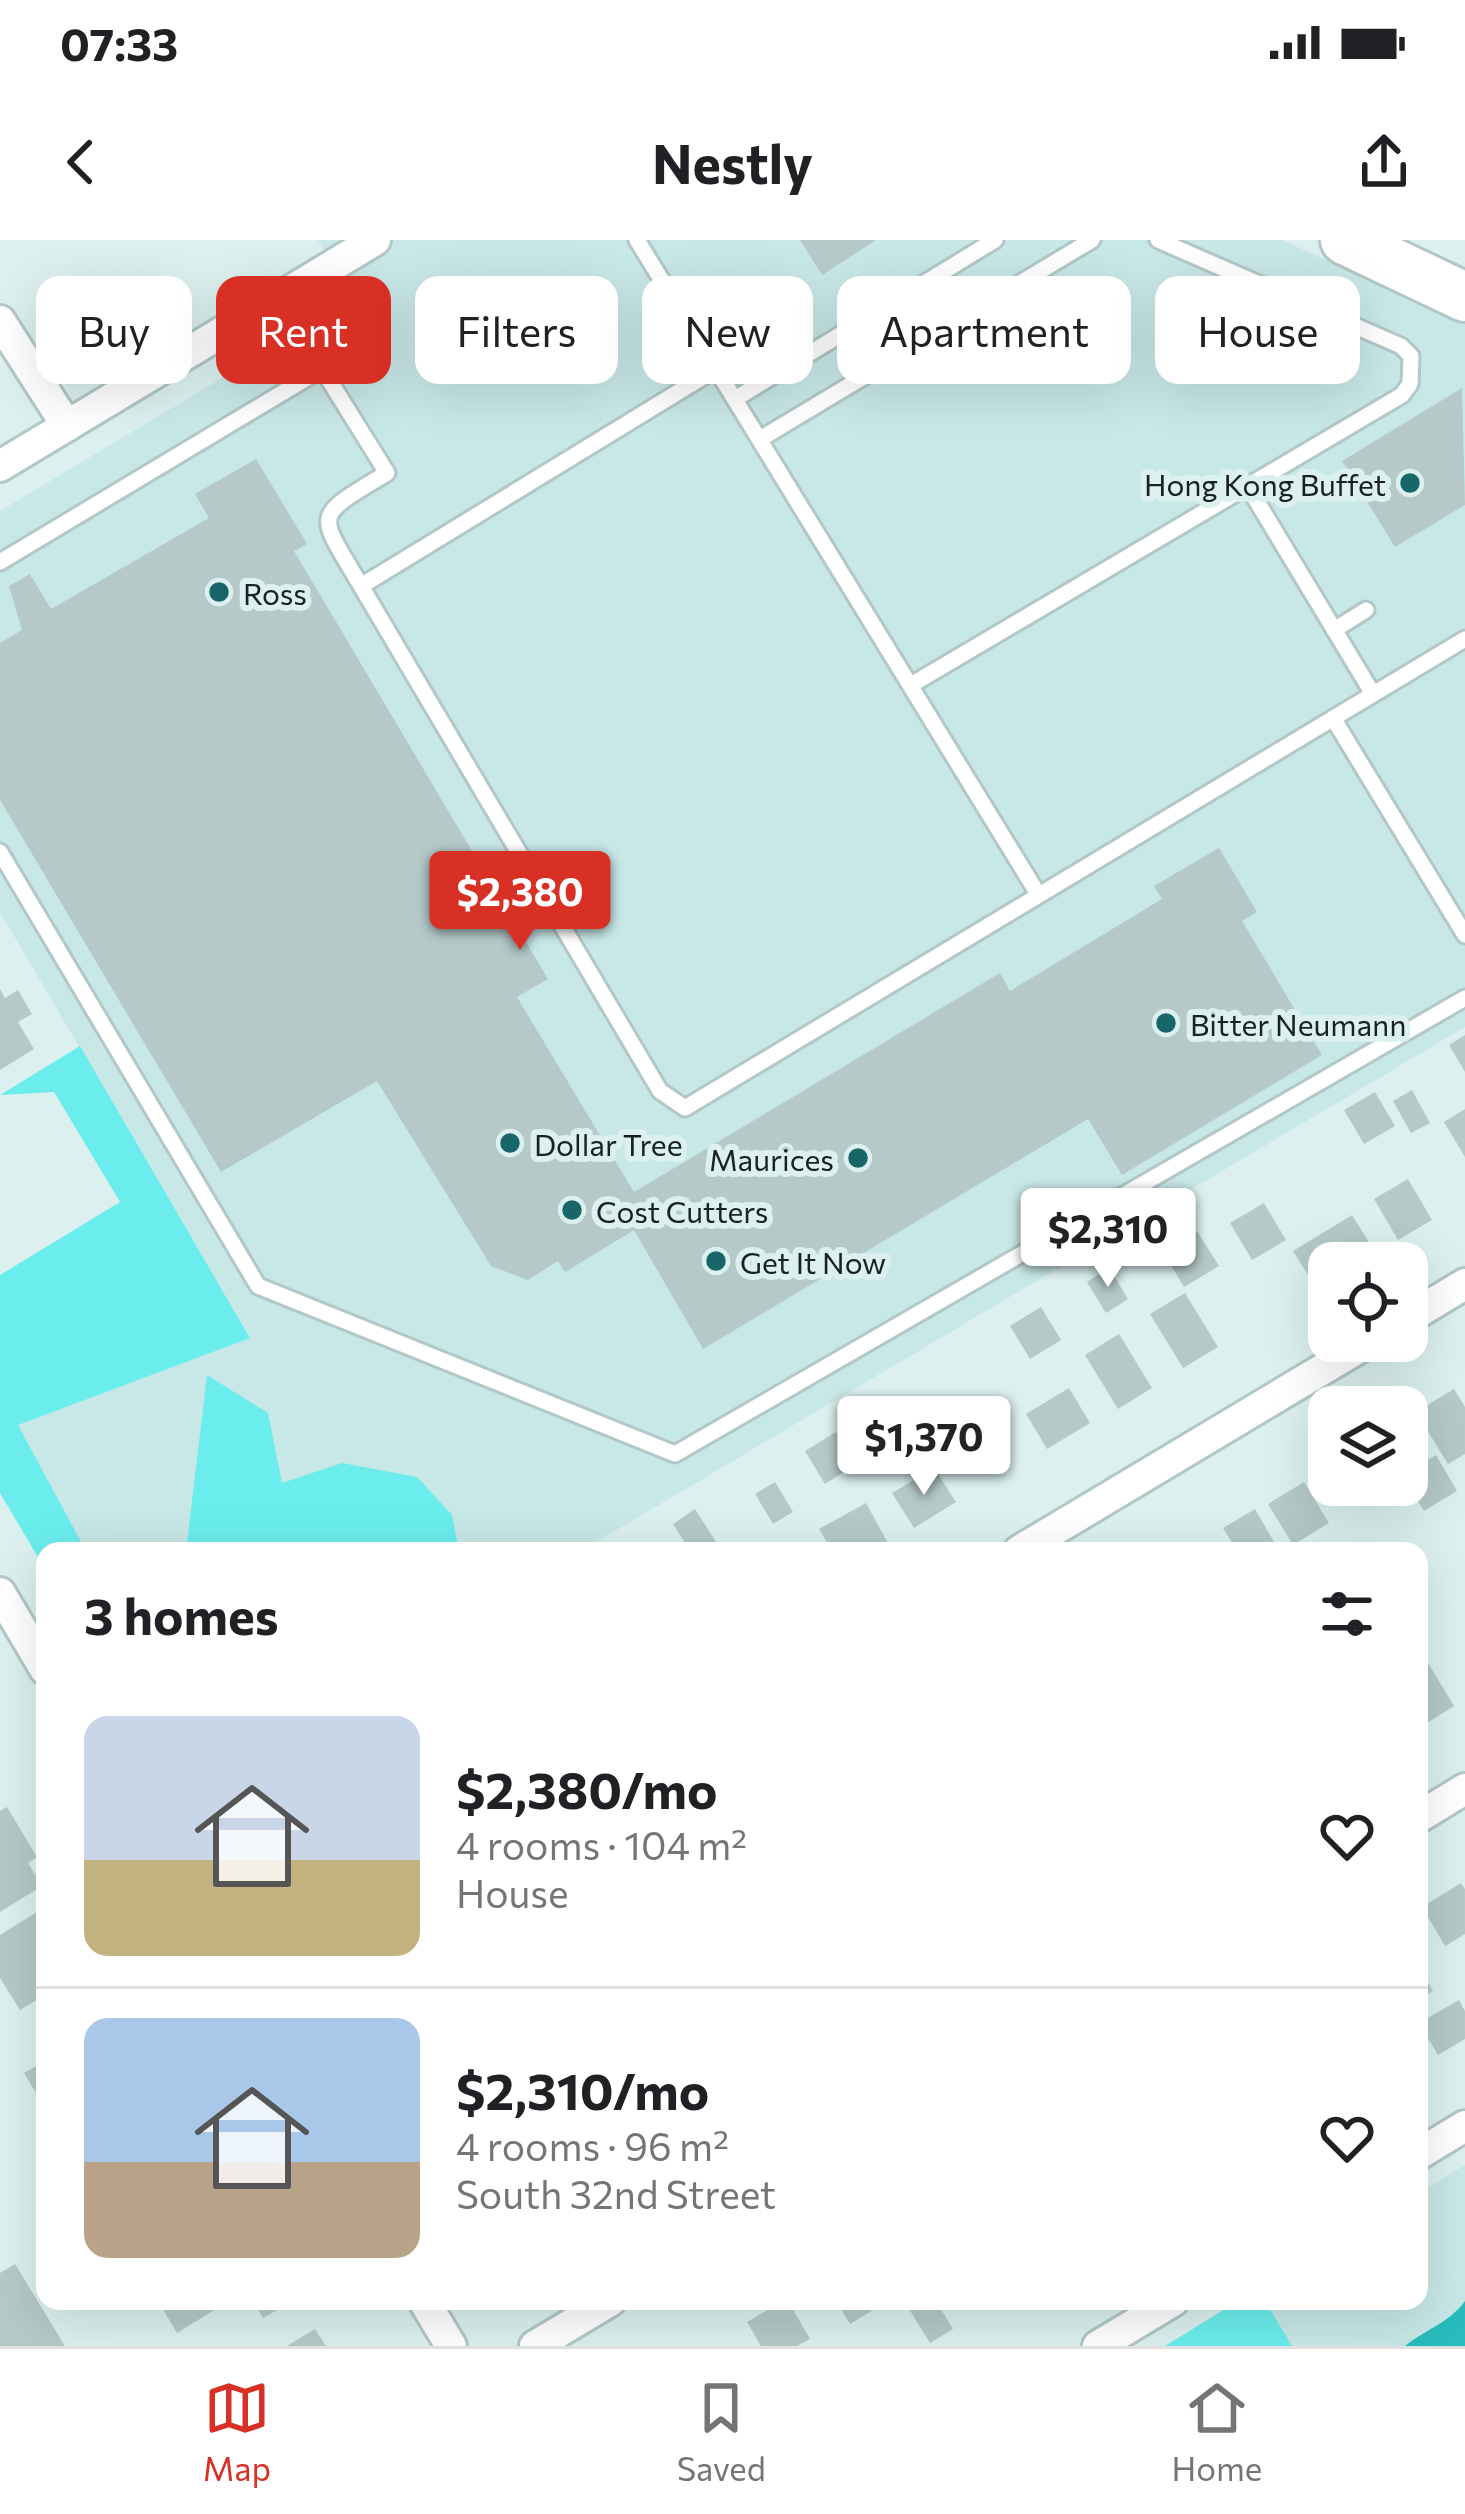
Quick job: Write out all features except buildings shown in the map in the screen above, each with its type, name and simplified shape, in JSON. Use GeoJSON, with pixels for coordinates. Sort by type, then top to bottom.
{"type":"FeatureCollection","features":[{"type":"Feature","properties":{"kind":"main road"},"geometry":{"type":"LineString","coordinates":[[1345,240],[1465,297]]}},
{"type":"Feature","properties":{"kind":"street"},"geometry":{"type":"LineString","coordinates":[[315,276],[375,240]]}},
{"type":"Feature","properties":{"kind":"street"},"geometry":{"type":"LineString","coordinates":[[0,321],[67,426]]}},
{"type":"Feature","properties":{"kind":"street"},"geometry":{"type":"LineString","coordinates":[[0,466],[216,336]]}},
{"type":"Feature","properties":{"kind":"street"},"geometry":{"type":"LineString","coordinates":[[1428,1306],[1465,1284]]}},
{"type":"Feature","properties":{"kind":"street"},"geometry":{"type":"LineString","coordinates":[[1034,1542],[1335,1362]]}},
{"type":"Feature","properties":{"kind":"street"},"geometry":{"type":"LineString","coordinates":[[0,1593],[36,1654]]}},
{"type":"Feature","properties":{"kind":"street"},"geometry":{"type":"LineString","coordinates":[[1428,1812],[1465,1790]]}},
{"type":"Feature","properties":{"kind":"street"},"geometry":{"type":"LineString","coordinates":[[1428,2148],[1465,2126]]}},
{"type":"Feature","properties":{"kind":"street"},"geometry":{"type":"LineString","coordinates":[[430,2310],[452,2346]]}},
{"type":"Feature","properties":{"kind":"street"},"geometry":{"type":"LineString","coordinates":[[535,2346],[595,2310]]}},
{"type":"Feature","properties":{"kind":"street"},"geometry":{"type":"LineString","coordinates":[[1098,2346],[1158,2310]]}},
{"type":"Feature","properties":{"kind":"lane"},"geometry":{"type":"LineString","coordinates":[[637,240],[659,276]]}},
{"type":"Feature","properties":{"kind":"lane"},"geometry":{"type":"LineString","coordinates":[[735,399],[995,240]]}},
{"type":"Feature","properties":{"kind":"lane"},"geometry":{"type":"LineString","coordinates":[[760,439],[1093,240]]}},
{"type":"Feature","properties":{"kind":"lane"},"geometry":{"type":"LineString","coordinates":[[911,685],[1402,394],[1410,384],[1411,356],[1401,346],[1158,240]]}},
{"type":"Feature","properties":{"kind":"lane"},"geometry":{"type":"LineString","coordinates":[[0,562],[297,384]]}},
{"type":"Feature","properties":{"kind":"lane"},"geometry":{"type":"LineString","coordinates":[[331,384],[387,473],[335,505],[328,514],[327,528],[660,1091],[685,1108],[1465,639]]}},
{"type":"Feature","properties":{"kind":"lane"},"geometry":{"type":"LineString","coordinates":[[361,586],[690,384]]}},
{"type":"Feature","properties":{"kind":"lane"},"geometry":{"type":"LineString","coordinates":[[726,384],[1038,894]]}},
{"type":"Feature","properties":{"kind":"lane"},"geometry":{"type":"LineString","coordinates":[[1247,485],[1373,694]]}},
{"type":"Feature","properties":{"kind":"lane"},"geometry":{"type":"LineString","coordinates":[[1334,630],[1366,610]]}},
{"type":"Feature","properties":{"kind":"lane"},"geometry":{"type":"LineString","coordinates":[[1333,718],[1465,935]]}},
{"type":"Feature","properties":{"kind":"lane"},"geometry":{"type":"LineString","coordinates":[[0,851],[258,1286],[675,1454],[1465,998]]}},
{"type":"Feature","properties":{"kind":"shaded area"},"geometry":{"type":"Polygon","coordinates":[[[318,240],[1282,240],[1465,323],[1465,1027],[596,1542],[81,1542],[17,1425],[250,1337],[0,912],[0,511],[216,382],[391,384],[391,276],[340,276],[318,240]]]}},
{"type":"Feature","properties":{"kind":"shaded area"},"geometry":{"type":"Polygon","coordinates":[[[80,1046],[250,1338],[18,1425],[81,1542],[36,1542],[36,1554],[0,1493],[0,1275],[120,1202],[54,1092],[0,1095],[80,1046]]]}},
{"type":"Feature","properties":{"kind":"shaded area"},"geometry":{"type":"Polygon","coordinates":[[[207,1375],[268,1413],[282,1483],[342,1463],[417,1477],[452,1515],[457,1542],[187,1542],[207,1375]]]}},
{"type":"Feature","properties":{"kind":"shaded area"},"geometry":{"type":"Polygon","coordinates":[[[1465,2165],[1465,2346],[1166,2346],[1224,2310],[1428,2310],[1428,2188],[1465,2165]]]}},
{"type":"Feature","properties":{"kind":"shaded area"},"geometry":{"type":"Polygon","coordinates":[[[1465,2301],[1465,2346],[1405,2346],[1445,2320],[1465,2301]]]}},
{"type":"Feature","properties":{"kind":"shaded area"},"geometry":{"type":"Polygon","coordinates":[[[1223,2310],[1270,2310],[1292,2346],[1165,2346],[1223,2310]]]}},
{"type":"Feature","properties":{"kind":"place","name":"Hong Kong Buffet"},"geometry":{"type":"Point","coordinates":[1410,483]}},
{"type":"Feature","properties":{"kind":"place","name":"Ross"},"geometry":{"type":"Point","coordinates":[219,592]}},
{"type":"Feature","properties":{"kind":"place","name":"Bitter Neumann"},"geometry":{"type":"Point","coordinates":[1166,1023]}},
{"type":"Feature","properties":{"kind":"place","name":"Dollar Tree"},"geometry":{"type":"Point","coordinates":[510,1143]}},
{"type":"Feature","properties":{"kind":"place","name":"Maurices"},"geometry":{"type":"Point","coordinates":[858,1158]}},
{"type":"Feature","properties":{"kind":"place","name":"Cost Cutters"},"geometry":{"type":"Point","coordinates":[572,1210]}},
{"type":"Feature","properties":{"kind":"place","name":"Get It Now"},"geometry":{"type":"Point","coordinates":[716,1261]}}]}
